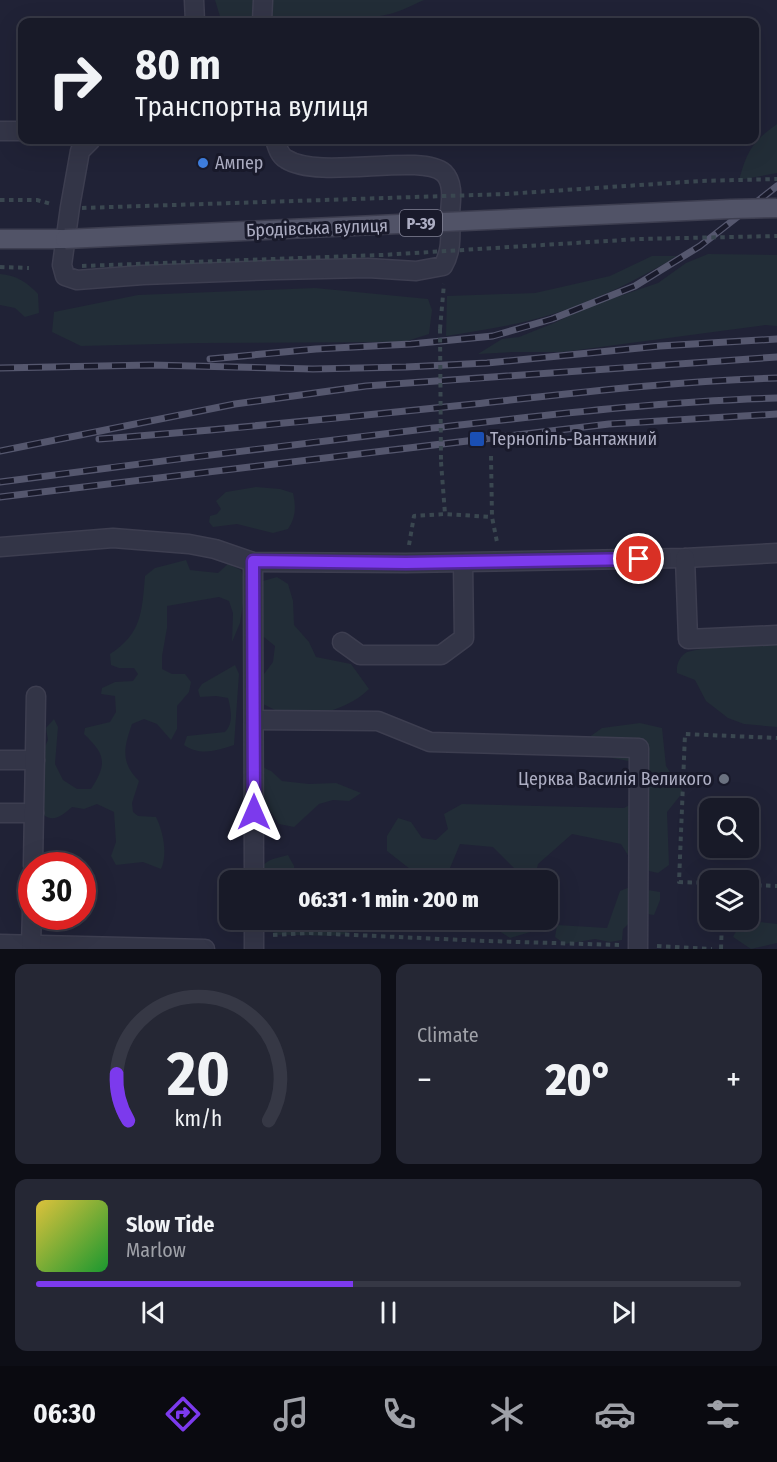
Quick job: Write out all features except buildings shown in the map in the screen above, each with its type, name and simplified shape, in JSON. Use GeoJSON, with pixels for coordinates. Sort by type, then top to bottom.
{"type":"FeatureCollection","features":[{"type":"Feature","properties":{"kind":"main road","name":"Бродівська вулиця"},"geometry":{"type":"LineString","coordinates":[[0,239],[65,239],[777,208]]}},
{"type":"Feature","properties":{"kind":"street"},"geometry":{"type":"LineString","coordinates":[[194,0],[195,18]]}},
{"type":"Feature","properties":{"kind":"street"},"geometry":{"type":"LineString","coordinates":[[262,18],[263,0]]}},
{"type":"Feature","properties":{"kind":"street"},"geometry":{"type":"LineString","coordinates":[[0,131],[18,131]]}},
{"type":"Feature","properties":{"kind":"street"},"geometry":{"type":"LineString","coordinates":[[87,144],[80,151],[65,239],[62,266],[65,276],[77,280],[143,275],[368,268],[416,271],[443,266],[450,255],[451,186],[444,174],[432,167],[415,165],[314,166],[299,164],[285,158],[276,144]]}},
{"type":"Feature","properties":{"kind":"street"},"geometry":{"type":"LineString","coordinates":[[0,547],[113,538],[189,544],[253,561],[406,563],[685,558],[777,553]]}},
{"type":"Feature","properties":{"kind":"street"},"geometry":{"type":"LineString","coordinates":[[685,558],[688,639],[777,635]]}},
{"type":"Feature","properties":{"kind":"street"},"geometry":{"type":"LineString","coordinates":[[253,561],[254,870]]}},
{"type":"Feature","properties":{"kind":"street"},"geometry":{"type":"LineString","coordinates":[[342,642],[360,655],[441,655],[464,638],[463,562]]}},
{"type":"Feature","properties":{"kind":"street"},"geometry":{"type":"LineString","coordinates":[[33,852],[36,696]]}},
{"type":"Feature","properties":{"kind":"street"},"geometry":{"type":"LineString","coordinates":[[254,720],[378,721],[430,742],[639,748],[638,947]]}},
{"type":"Feature","properties":{"kind":"street"},"geometry":{"type":"LineString","coordinates":[[0,760],[35,760]]}},
{"type":"Feature","properties":{"kind":"street"},"geometry":{"type":"LineString","coordinates":[[0,813],[34,813]]}},
{"type":"Feature","properties":{"kind":"street"},"geometry":{"type":"LineString","coordinates":[[31,930],[31,945]]}},
{"type":"Feature","properties":{"kind":"street"},"geometry":{"type":"LineString","coordinates":[[0,944],[205,949]]}},
{"type":"Feature","properties":{"kind":"path"},"geometry":{"type":"LineString","coordinates":[[82,208],[506,194],[700,181],[777,179]]}},
{"type":"Feature","properties":{"kind":"path"},"geometry":{"type":"LineString","coordinates":[[0,200],[37,200],[51,204]]}},
{"type":"Feature","properties":{"kind":"path"},"geometry":{"type":"LineString","coordinates":[[82,266],[382,255],[639,239],[777,236]]}},
{"type":"Feature","properties":{"kind":"path"},"geometry":{"type":"LineString","coordinates":[[0,267],[29,268]]}},
{"type":"Feature","properties":{"kind":"path"},"geometry":{"type":"LineString","coordinates":[[445,274],[440,329],[441,462],[445,514]]}},
{"type":"Feature","properties":{"kind":"path"},"geometry":{"type":"LineString","coordinates":[[490,456],[492,517],[501,562]]}},
{"type":"Feature","properties":{"kind":"path"},"geometry":{"type":"LineString","coordinates":[[406,563],[414,516],[445,514],[492,517]]}},
{"type":"Feature","properties":{"kind":"path"},"geometry":{"type":"LineString","coordinates":[[699,883],[679,882],[685,734],[777,738]]}},
{"type":"Feature","properties":{"kind":"path"},"geometry":{"type":"LineString","coordinates":[[759,885],[777,886]]}},
{"type":"Feature","properties":{"kind":"path"},"geometry":{"type":"LineString","coordinates":[[721,949],[722,930]]}},
{"type":"Feature","properties":{"kind":"path"},"geometry":{"type":"LineString","coordinates":[[254,935],[310,933],[712,949]]}},
{"type":"Feature","properties":{"kind":"shaded area"},"geometry":{"type":"Polygon","coordinates":[[[215,0],[424,0],[390,14],[362,18],[220,18],[215,0]]]}},
{"type":"Feature","properties":{"kind":"shaded area"},"geometry":{"type":"Polygon","coordinates":[[[777,124],[777,173],[739,180],[752,148],[755,144],[759,144],[762,136],[777,124]]]}},
{"type":"Feature","properties":{"kind":"shaded area"},"geometry":{"type":"Polygon","coordinates":[[[708,254],[777,255],[777,326],[765,325],[563,352],[478,354],[502,339],[519,337],[590,306],[658,283],[686,263],[708,254]]]}},
{"type":"Feature","properties":{"kind":"shaded area"},"geometry":{"type":"Polygon","coordinates":[[[652,256],[678,256],[617,288],[570,308],[540,318],[446,336],[447,296],[535,293],[610,276],[652,256]]]}},
{"type":"Feature","properties":{"kind":"shaded area"},"geometry":{"type":"Polygon","coordinates":[[[0,274],[26,283],[38,294],[39,313],[25,317],[15,308],[0,305],[0,274]]]}},
{"type":"Feature","properties":{"kind":"shaded area"},"geometry":{"type":"Polygon","coordinates":[[[315,288],[428,299],[432,310],[429,334],[404,342],[81,346],[52,332],[54,312],[138,295],[315,288]]]}},
{"type":"Feature","properties":{"kind":"shaded area"},"geometry":{"type":"Polygon","coordinates":[[[256,487],[280,489],[293,493],[295,512],[288,529],[273,533],[237,524],[213,527],[209,522],[210,516],[217,514],[221,509],[216,501],[226,492],[256,487]]]}},
{"type":"Feature","properties":{"kind":"shaded area"},"geometry":{"type":"Polygon","coordinates":[[[186,560],[190,570],[218,573],[228,564],[241,570],[246,585],[240,623],[232,642],[233,613],[229,601],[219,597],[167,606],[162,669],[172,674],[185,674],[191,682],[189,692],[177,706],[177,729],[171,740],[157,724],[144,719],[132,724],[125,754],[129,767],[139,781],[132,803],[133,812],[138,816],[156,817],[164,843],[163,863],[161,869],[143,862],[116,865],[111,856],[116,842],[114,812],[97,804],[84,809],[72,807],[58,817],[50,818],[36,809],[44,749],[48,740],[46,728],[54,719],[58,727],[55,764],[63,780],[77,789],[91,789],[100,772],[102,759],[96,747],[84,734],[85,728],[110,722],[116,712],[115,696],[101,694],[102,688],[115,682],[133,681],[138,674],[134,668],[119,668],[111,665],[110,654],[129,638],[134,630],[141,611],[145,576],[155,568],[186,560]]]}},
{"type":"Feature","properties":{"kind":"shaded area"},"geometry":{"type":"Polygon","coordinates":[[[277,577],[288,584],[293,601],[294,625],[309,642],[316,657],[351,664],[369,689],[352,702],[321,713],[299,716],[285,714],[258,702],[261,678],[273,662],[275,646],[249,625],[250,592],[263,581],[277,577]]]}},
{"type":"Feature","properties":{"kind":"shaded area"},"geometry":{"type":"Polygon","coordinates":[[[777,641],[777,727],[744,724],[728,718],[706,701],[695,680],[677,673],[679,661],[687,652],[731,642],[777,641]]]}},
{"type":"Feature","properties":{"kind":"shaded area"},"geometry":{"type":"Polygon","coordinates":[[[235,665],[239,674],[234,745],[214,751],[202,751],[184,745],[187,736],[225,732],[230,725],[228,698],[200,697],[198,690],[202,684],[235,665]]]}},
{"type":"Feature","properties":{"kind":"shaded area"},"geometry":{"type":"Polygon","coordinates":[[[640,723],[662,728],[666,766],[683,792],[667,812],[669,865],[658,873],[636,868],[621,844],[572,834],[538,864],[536,870],[516,870],[493,847],[460,844],[449,870],[411,870],[387,851],[387,836],[398,818],[411,822],[422,838],[436,840],[448,829],[444,814],[462,804],[624,808],[637,801],[639,763],[586,753],[588,738],[602,728],[640,723]]]}},
{"type":"Feature","properties":{"kind":"shaded area"},"geometry":{"type":"Polygon","coordinates":[[[260,766],[271,771],[282,781],[309,784],[336,783],[361,793],[349,801],[333,800],[319,804],[294,827],[279,824],[261,797],[260,766]]]}},
{"type":"Feature","properties":{"kind":"shaded area"},"geometry":{"type":"Polygon","coordinates":[[[288,855],[294,870],[260,870],[267,862],[288,855]]]}},
{"type":"Feature","properties":{"kind":"shaded area"},"geometry":{"type":"Polygon","coordinates":[[[630,887],[660,892],[660,900],[654,915],[640,913],[623,929],[622,940],[610,942],[595,939],[565,944],[555,937],[558,925],[607,928],[620,891],[630,887]]]}},
{"type":"Feature","properties":{"kind":"shaded area"},"geometry":{"type":"Polygon","coordinates":[[[759,922],[777,924],[777,943],[751,949],[733,937],[737,930],[759,930],[759,922]]]}},
{"type":"Feature","properties":{"kind":"shaded area"},"geometry":{"type":"Polygon","coordinates":[[[270,930],[347,930],[347,934],[329,936],[276,935],[270,930]]]}},
{"type":"Feature","properties":{"kind":"shaded area"},"geometry":{"type":"Polygon","coordinates":[[[498,930],[537,930],[510,938],[498,930]]]}},
{"type":"Feature","properties":{"kind":"railway"},"geometry":{"type":"LineString","coordinates":[[210,359],[493,336],[552,319],[635,286],[700,246],[777,186]]}},
{"type":"Feature","properties":{"kind":"railway"},"geometry":{"type":"LineString","coordinates":[[0,368],[151,365],[313,369],[406,367],[487,363],[660,346],[777,339]]}},
{"type":"Feature","properties":{"kind":"railway"},"geometry":{"type":"LineString","coordinates":[[0,451],[235,404],[366,386],[777,357]]}},
{"type":"Feature","properties":{"kind":"railway"},"geometry":{"type":"LineString","coordinates":[[99,439],[286,423],[625,388],[777,378]]}},
{"type":"Feature","properties":{"kind":"railway"},"geometry":{"type":"LineString","coordinates":[[0,482],[562,414],[648,405],[777,398]]}},
{"type":"Feature","properties":{"kind":"railway"},"geometry":{"type":"LineString","coordinates":[[0,497],[609,424],[777,414]]}},
{"type":"Feature","properties":{"kind":"place","name":"Ампер"},"geometry":{"type":"Point","coordinates":[203,163]}},
{"type":"Feature","properties":{"kind":"place","name":"Тернопіль-Вантажний"},"geometry":{"type":"Point","coordinates":[477,439]}},
{"type":"Feature","properties":{"kind":"place","name":"Церква Василія Великого"},"geometry":{"type":"Point","coordinates":[724,779]}},
{"type":"Feature","properties":{"kind":"route"},"geometry":{"type":"LineString","coordinates":[[254,812],[253,561],[406,563],[639,559]]}}]}
